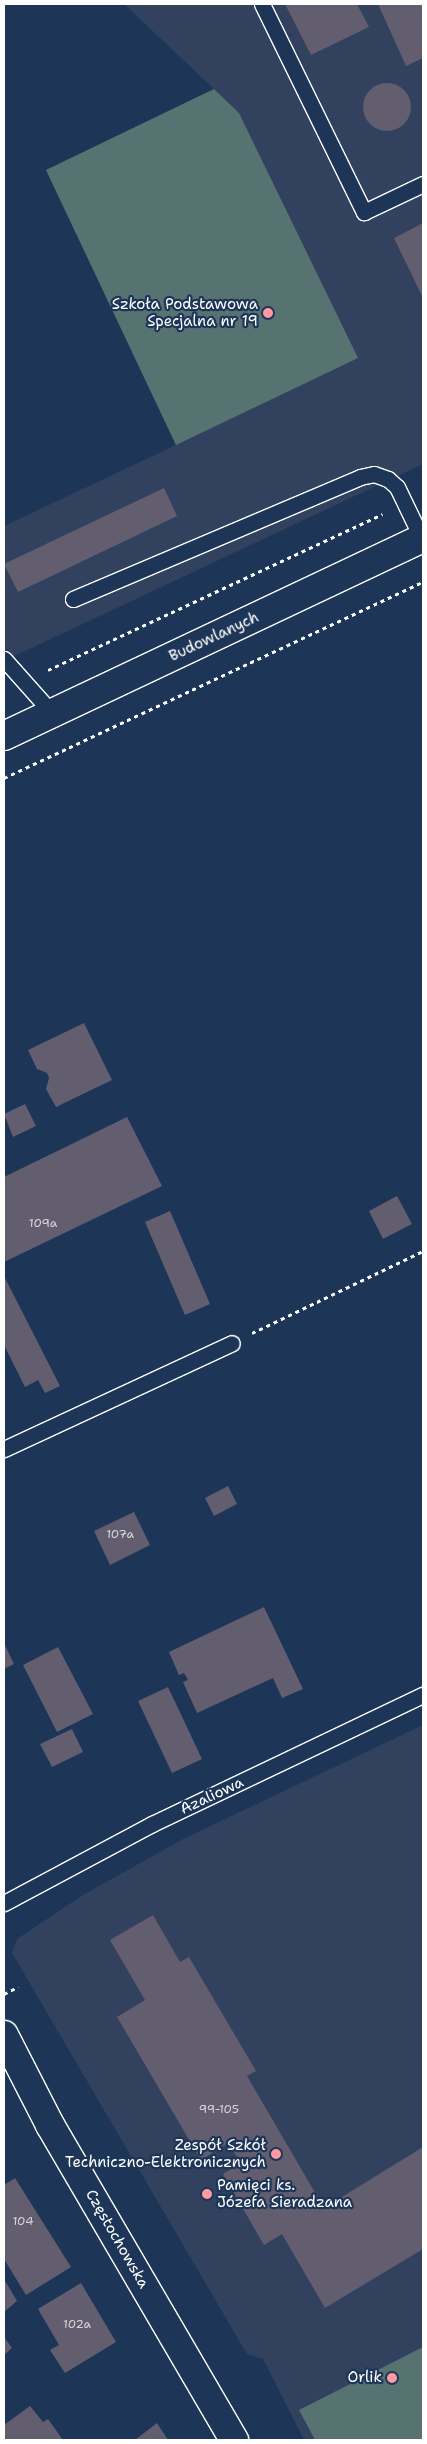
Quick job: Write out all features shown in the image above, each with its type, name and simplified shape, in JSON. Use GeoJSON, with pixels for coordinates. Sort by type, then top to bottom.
{"type":"FeatureCollection","features":[{"type":"Feature","properties":{"kind":"street","name":"Budowlanych"},"geometry":{"type":"LineString","coordinates":[[4,736],[423,538]]}},
{"type":"Feature","properties":{"kind":"street","name":"Częstochowska"},"geometry":{"type":"LineString","coordinates":[[4,2035],[50,2125],[234,2440]]}},
{"type":"Feature","properties":{"kind":"lane"},"geometry":{"type":"LineString","coordinates":[[262,4],[364,212],[423,184]]}},
{"type":"Feature","properties":{"kind":"lane"},"geometry":{"type":"LineString","coordinates":[[73,599],[360,477],[374,474],[388,479],[397,487],[423,538]]}},
{"type":"Feature","properties":{"kind":"lane"},"geometry":{"type":"LineString","coordinates":[[4,659],[52,713]]}},
{"type":"Feature","properties":{"kind":"lane"},"geometry":{"type":"LineString","coordinates":[[4,1449],[232,1343]]}},
{"type":"Feature","properties":{"kind":"lane","name":"Azaliowa"},"geometry":{"type":"LineString","coordinates":[[4,1903],[152,1824],[423,1695]]}},
{"type":"Feature","properties":{"kind":"path"},"geometry":{"type":"LineString","coordinates":[[25,681],[366,521]]}},
{"type":"Feature","properties":{"kind":"path"},"geometry":{"type":"LineString","coordinates":[[4,778],[423,582]]}},
{"type":"Feature","properties":{"kind":"path"},"geometry":{"type":"LineString","coordinates":[[232,1343],[423,1251]]}},
{"type":"Feature","properties":{"kind":"path"},"geometry":{"type":"LineString","coordinates":[[4,1994],[18,1987]]}},
{"type":"Feature","properties":{"kind":"shaded area"},"geometry":{"type":"Polygon","coordinates":[[[124,4],[423,4],[423,464],[4,661],[4,526],[176,445],[46,170],[214,89],[124,4]]]}},
{"type":"Feature","properties":{"kind":"shaded area","name":"Zespół Szkół Techniczno-Elektronicznych"},"geometry":{"type":"Polygon","coordinates":[[[423,1725],[423,2440],[304,2440],[263,2359],[247,2354],[12,1953],[17,1939],[83,1895],[183,1839],[423,1725]]]}},
{"type":"Feature","properties":{"kind":"green space","name":"Szkoła Podstawowa Specjalna nr 19"},"geometry":{"type":"Polygon","coordinates":[[[214,89],[239,113],[358,358],[176,445],[46,170],[214,89]]]}},
{"type":"Feature","properties":{"kind":"green space","name":"Orlik"},"geometry":{"type":"Polygon","coordinates":[[[423,2347],[423,2440],[315,2440],[299,2410],[423,2347]]]}},
{"type":"Feature","properties":{"kind":"building"},"geometry":{"type":"Polygon","coordinates":[[[285,4],[357,4],[369,27],[311,55],[285,4]]]}},
{"type":"Feature","properties":{"kind":"building"},"geometry":{"type":"Polygon","coordinates":[[[378,4],[423,4],[423,58],[406,66],[378,4]]]}},
{"type":"Feature","properties":{"kind":"building"},"geometry":{"type":"Polygon","coordinates":[[[387,83],[396,85],[404,90],[409,98],[411,107],[409,116],[404,124],[396,129],[387,131],[378,129],[370,124],[365,116],[363,107],[365,98],[370,90],[378,85],[387,83]]]}},
{"type":"Feature","properties":{"kind":"building"},"geometry":{"type":"Polygon","coordinates":[[[423,223],[423,298],[394,238],[423,223]]]}},
{"type":"Feature","properties":{"kind":"building"},"geometry":{"type":"Polygon","coordinates":[[[164,488],[177,516],[18,592],[4,564],[164,488]]]}},
{"type":"Feature","properties":{"kind":"building"},"geometry":{"type":"Polygon","coordinates":[[[84,1023],[112,1080],[56,1107],[46,1089],[49,1078],[47,1073],[37,1069],[28,1050],[84,1023]]]}},
{"type":"Feature","properties":{"kind":"building"},"geometry":{"type":"Polygon","coordinates":[[[25,1104],[36,1126],[13,1137],[4,1114],[25,1104]]]}},
{"type":"Feature","properties":{"kind":"building"},"geometry":{"type":"Polygon","coordinates":[[[127,1117],[162,1186],[4,1262],[4,1177],[127,1117]]]}},
{"type":"Feature","properties":{"kind":"building"},"geometry":{"type":"Polygon","coordinates":[[[397,1196],[412,1224],[383,1239],[369,1211],[397,1196]]]}},
{"type":"Feature","properties":{"kind":"building"},"geometry":{"type":"Polygon","coordinates":[[[170,1211],[210,1304],[185,1315],[145,1222],[170,1211]]]}},
{"type":"Feature","properties":{"kind":"building"},"geometry":{"type":"Polygon","coordinates":[[[4,1276],[60,1386],[45,1393],[38,1380],[25,1387],[4,1345],[4,1276]]]}},
{"type":"Feature","properties":{"kind":"building"},"geometry":{"type":"Polygon","coordinates":[[[228,1486],[237,1504],[214,1516],[205,1498],[228,1486]]]}},
{"type":"Feature","properties":{"kind":"building"},"geometry":{"type":"Polygon","coordinates":[[[134,1512],[150,1545],[110,1565],[94,1531],[134,1512]]]}},
{"type":"Feature","properties":{"kind":"building"},"geometry":{"type":"Polygon","coordinates":[[[264,1607],[303,1689],[282,1698],[273,1678],[197,1713],[183,1682],[188,1680],[184,1673],[179,1675],[169,1652],[264,1607]]]}},
{"type":"Feature","properties":{"kind":"building"},"geometry":{"type":"Polygon","coordinates":[[[4,1643],[14,1664],[4,1669],[4,1643]]]}},
{"type":"Feature","properties":{"kind":"building"},"geometry":{"type":"Polygon","coordinates":[[[58,1647],[93,1714],[57,1732],[23,1665],[58,1647]]]}},
{"type":"Feature","properties":{"kind":"building"},"geometry":{"type":"Polygon","coordinates":[[[168,1687],[202,1759],[172,1773],[138,1701],[168,1687]]]}},
{"type":"Feature","properties":{"kind":"building"},"geometry":{"type":"Polygon","coordinates":[[[72,1729],[83,1752],[52,1767],[40,1744],[72,1729]]]}},
{"type":"Feature","properties":{"kind":"building"},"geometry":{"type":"Polygon","coordinates":[[[153,1915],[180,1962],[189,1957],[256,2071],[247,2076],[324,2208],[423,2147],[423,2249],[325,2308],[282,2234],[264,2245],[223,2174],[241,2163],[228,2143],[201,2160],[117,2017],[145,2000],[110,1940],[153,1915]]]}},
{"type":"Feature","properties":{"kind":"building"},"geometry":{"type":"Polygon","coordinates":[[[15,2178],[71,2267],[26,2295],[4,2259],[4,2185],[15,2178]]]}},
{"type":"Feature","properties":{"kind":"building"},"geometry":{"type":"Polygon","coordinates":[[[4,2279],[17,2301],[4,2312],[4,2279]]]}},
{"type":"Feature","properties":{"kind":"building"},"geometry":{"type":"Polygon","coordinates":[[[81,2283],[116,2342],[65,2373],[50,2350],[59,2345],[38,2309],[81,2283]]]}},
{"type":"Feature","properties":{"kind":"building"},"geometry":{"type":"Polygon","coordinates":[[[4,2337],[12,2348],[4,2355],[4,2337]]]}},
{"type":"Feature","properties":{"kind":"building"},"geometry":{"type":"Polygon","coordinates":[[[30,2406],[43,2422],[48,2419],[63,2440],[4,2440],[4,2425],[30,2406]]]}},
{"type":"Feature","properties":{"kind":"building"},"geometry":{"type":"Polygon","coordinates":[[[157,2423],[168,2440],[135,2440],[157,2423]]]}},
{"type":"Feature","properties":{"kind":"place","name":"Szkoła Podstawowa Specjalna nr 19"},"geometry":{"type":"Point","coordinates":[268,313]}},
{"type":"Feature","properties":{"kind":"place","name":"Zespół Szkół Techniczno-Elektronicznych"},"geometry":{"type":"Point","coordinates":[276,2154]}},
{"type":"Feature","properties":{"kind":"place","name":"Pamięci ks. Józefa Sieradzana"},"geometry":{"type":"Point","coordinates":[207,2194]}},
{"type":"Feature","properties":{"kind":"place","name":"Orlik"},"geometry":{"type":"Point","coordinates":[392,2378]}}]}
